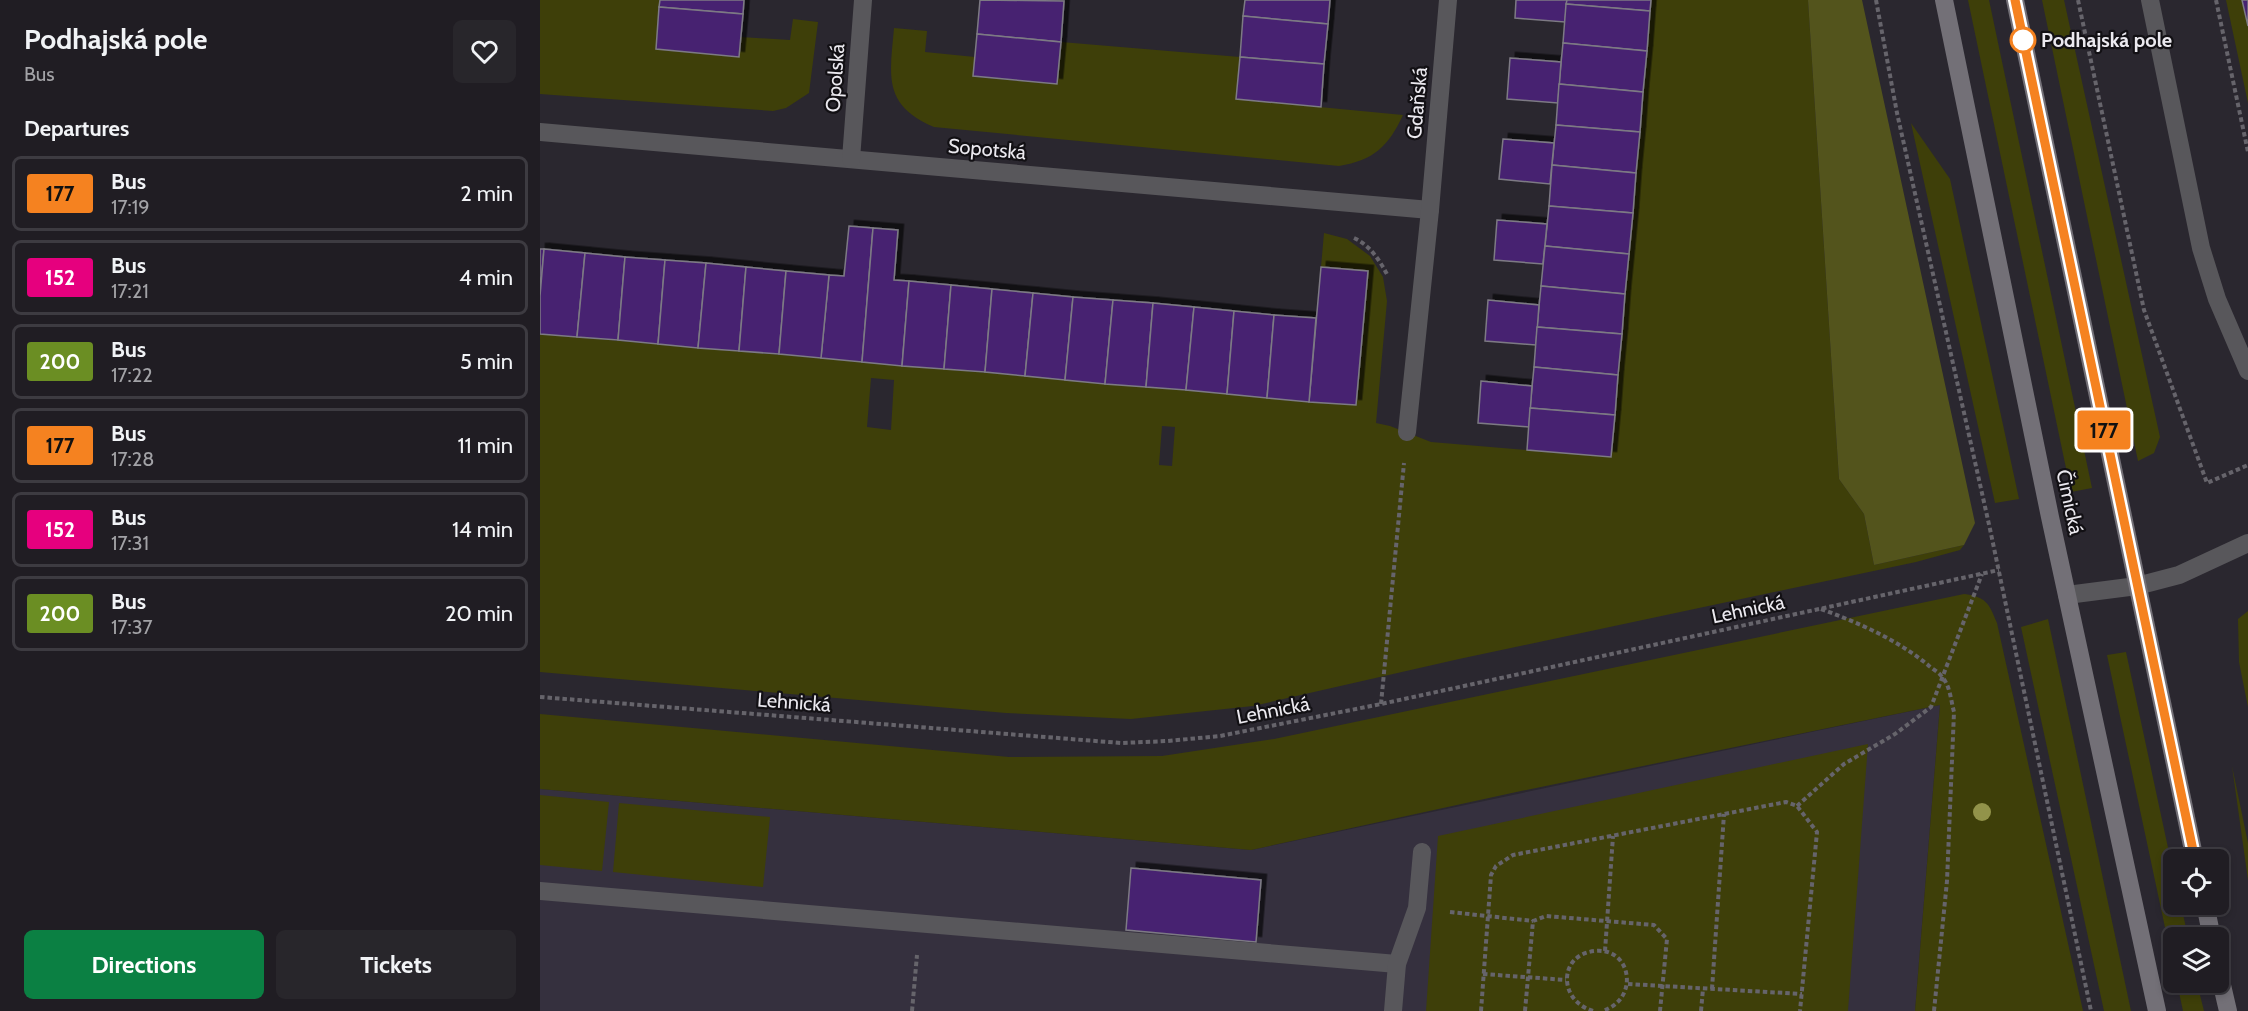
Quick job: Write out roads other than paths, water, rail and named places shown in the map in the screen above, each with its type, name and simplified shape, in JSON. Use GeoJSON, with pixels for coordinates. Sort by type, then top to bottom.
{"type":"FeatureCollection","features":[{"type":"Feature","properties":{"kind":"street","name":"Opolská"},"geometry":{"type":"LineString","coordinates":[[851,159],[863,0]]}},
{"type":"Feature","properties":{"kind":"street","name":"Gdaňská"},"geometry":{"type":"LineString","coordinates":[[1407,432],[1430,210],[1448,0]]}},
{"type":"Feature","properties":{"kind":"street","name":"Čimická"},"geometry":{"type":"LineString","coordinates":[[1944,0],[2067,595],[2157,1011]]}},
{"type":"Feature","properties":{"kind":"street"},"geometry":{"type":"LineString","coordinates":[[2015,0],[2193,849]]}},
{"type":"Feature","properties":{"kind":"street"},"geometry":{"type":"LineString","coordinates":[[2150,0],[2201,248],[2217,299],[2248,371]]}},
{"type":"Feature","properties":{"kind":"street","name":"Sopotská"},"geometry":{"type":"LineString","coordinates":[[540,132],[1430,210]]}},
{"type":"Feature","properties":{"kind":"street"},"geometry":{"type":"LineString","coordinates":[[2067,595],[2137,586],[2179,575],[2248,543]]}},
{"type":"Feature","properties":{"kind":"street"},"geometry":{"type":"LineString","coordinates":[[1393,1011],[1397,964],[1417,908],[1422,852]]}},
{"type":"Feature","properties":{"kind":"street"},"geometry":{"type":"LineString","coordinates":[[540,891],[1397,964]]}},
{"type":"Feature","properties":{"kind":"street"},"geometry":{"type":"LineString","coordinates":[[2224,993],[2228,1011]]}},
{"type":"Feature","properties":{"kind":"place","name":"Podhajská pole"},"geometry":{"type":"Point","coordinates":[2023,40]}}]}
